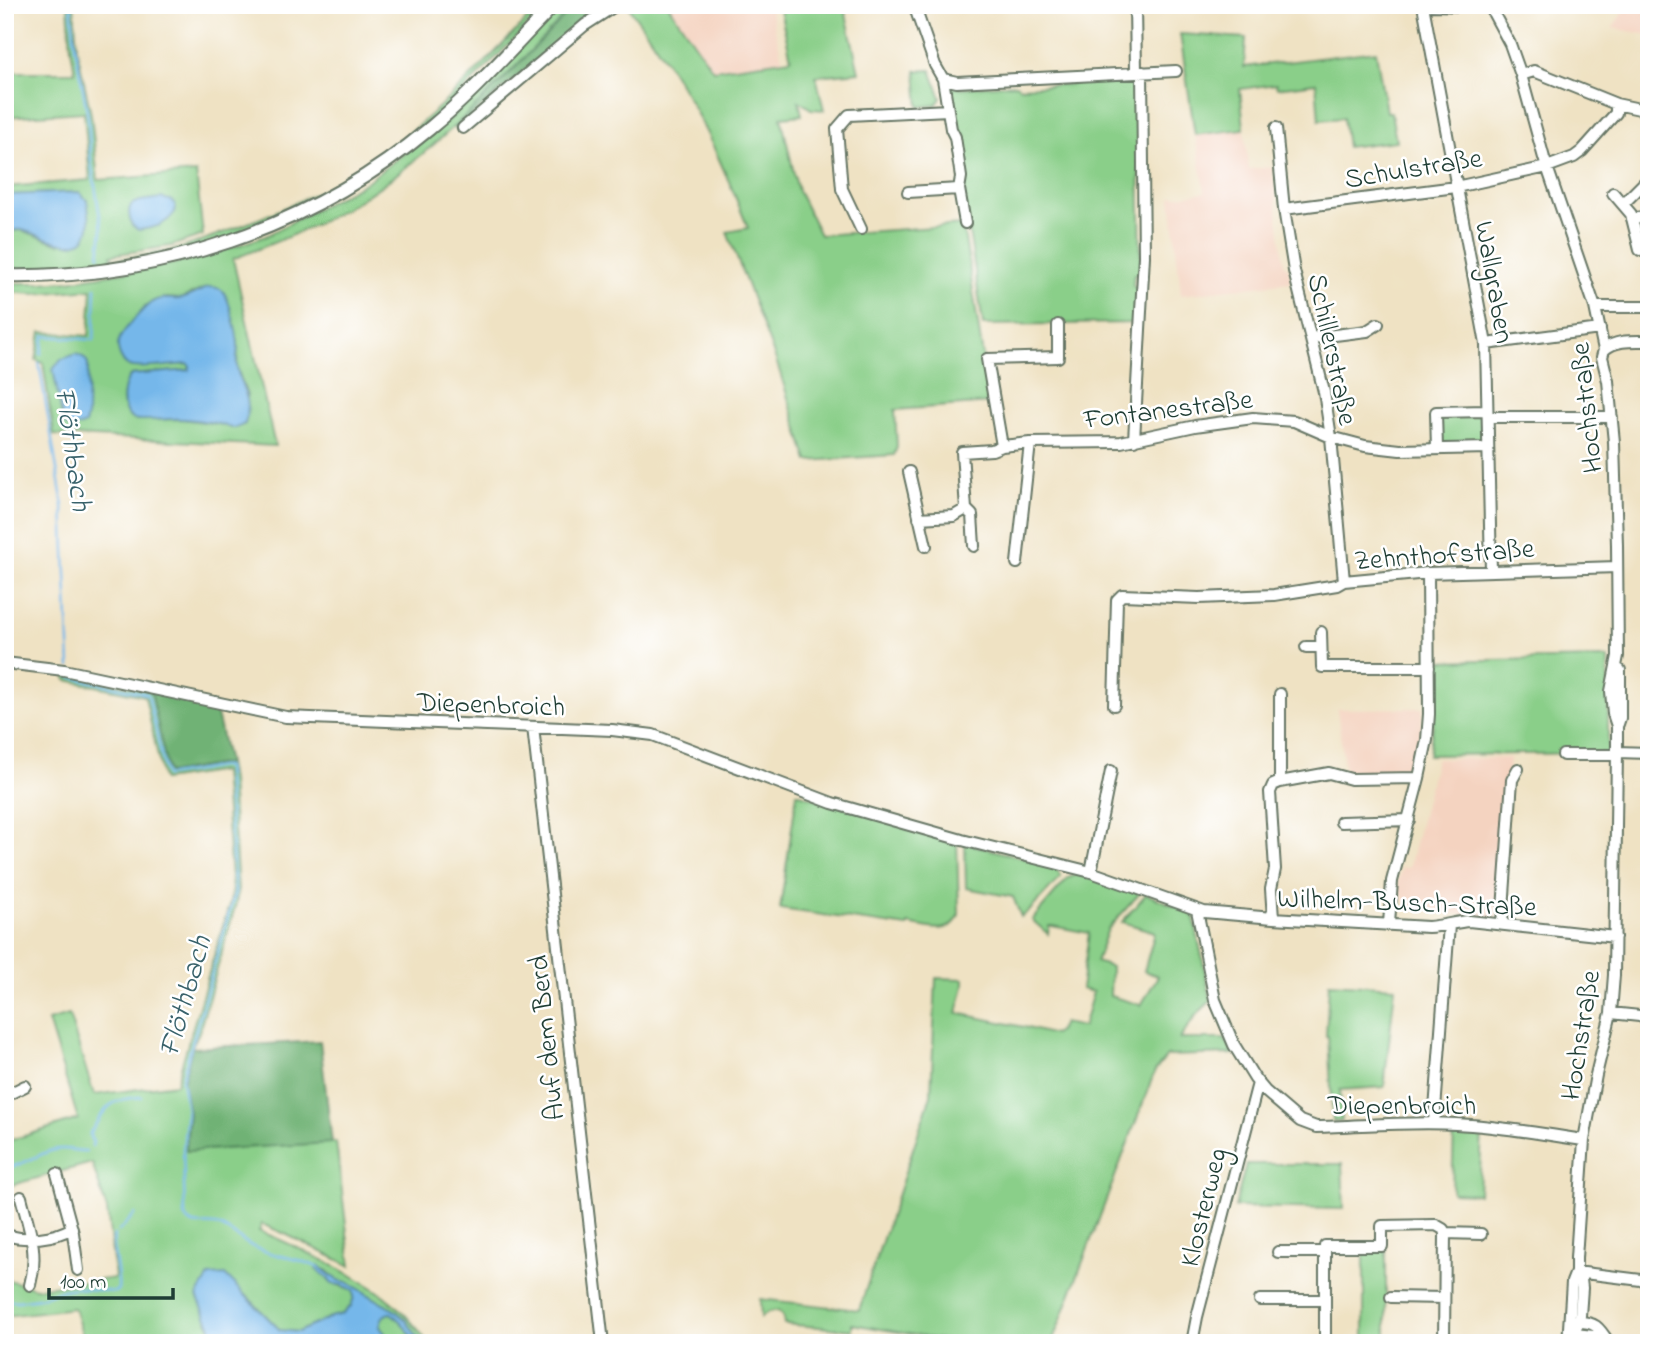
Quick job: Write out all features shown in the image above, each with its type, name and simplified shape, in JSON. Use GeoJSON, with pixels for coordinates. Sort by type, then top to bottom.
{"type":"FeatureCollection","features":[{"type":"Feature","properties":{"kind":"main road"},"geometry":{"type":"LineString","coordinates":[[5,276],[64,275],[164,260],[244,237],[302,212],[355,183],[429,130],[479,83],[554,5]]}},
{"type":"Feature","properties":{"kind":"street"},"geometry":{"type":"LineString","coordinates":[[463,128],[585,25],[615,5]]}},
{"type":"Feature","properties":{"kind":"street"},"geometry":{"type":"LineString","coordinates":[[914,5],[935,65],[943,79],[951,129],[955,137],[965,223]]}},
{"type":"Feature","properties":{"kind":"street"},"geometry":{"type":"LineString","coordinates":[[1133,440],[1143,290],[1144,190],[1135,5]]}},
{"type":"Feature","properties":{"kind":"street","name":"Wallgraben"},"geometry":{"type":"LineString","coordinates":[[1423,5],[1486,344],[1491,571]]}},
{"type":"Feature","properties":{"kind":"street"},"geometry":{"type":"LineString","coordinates":[[1430,5],[1493,6]]}},
{"type":"Feature","properties":{"kind":"street","name":"Hochstraße"},"geometry":{"type":"LineString","coordinates":[[1493,6],[1521,75],[1547,167],[1595,307],[1604,350],[1602,357],[1612,417],[1618,656],[1611,691],[1617,726],[1615,937],[1611,1013],[1584,1140],[1576,1272]]}},
{"type":"Feature","properties":{"kind":"street"},"geometry":{"type":"LineString","coordinates":[[943,79],[957,82],[1176,71]]}},
{"type":"Feature","properties":{"kind":"street"},"geometry":{"type":"LineString","coordinates":[[1521,75],[1534,72],[1616,104],[1649,111]]}},
{"type":"Feature","properties":{"kind":"street","name":"Schulstraße"},"geometry":{"type":"LineString","coordinates":[[1284,209],[1456,187],[1564,162],[1582,150],[1616,113],[1616,104]]}},
{"type":"Feature","properties":{"kind":"street"},"geometry":{"type":"LineString","coordinates":[[861,229],[842,189],[837,129],[849,115],[948,110]]}},
{"type":"Feature","properties":{"kind":"street","name":"Schillerstraße"},"geometry":{"type":"LineString","coordinates":[[1276,128],[1284,209],[1294,271],[1324,392],[1331,437],[1344,581]]}},
{"type":"Feature","properties":{"kind":"street"},"geometry":{"type":"LineString","coordinates":[[1648,157],[1649,164]]}},
{"type":"Feature","properties":{"kind":"street"},"geometry":{"type":"LineString","coordinates":[[1624,204],[1649,178]]}},
{"type":"Feature","properties":{"kind":"street"},"geometry":{"type":"LineString","coordinates":[[908,192],[959,189]]}},
{"type":"Feature","properties":{"kind":"street"},"geometry":{"type":"LineString","coordinates":[[1613,193],[1631,214],[1640,250]]}},
{"type":"Feature","properties":{"kind":"street"},"geometry":{"type":"LineString","coordinates":[[1632,219],[1649,216]]}},
{"type":"Feature","properties":{"kind":"street"},"geometry":{"type":"LineString","coordinates":[[1595,307],[1649,307]]}},
{"type":"Feature","properties":{"kind":"street"},"geometry":{"type":"LineString","coordinates":[[1311,338],[1367,331],[1378,324]]}},
{"type":"Feature","properties":{"kind":"street"},"geometry":{"type":"LineString","coordinates":[[1002,446],[987,359],[1058,357],[1058,326]]}},
{"type":"Feature","properties":{"kind":"street"},"geometry":{"type":"LineString","coordinates":[[1486,344],[1600,329]]}},
{"type":"Feature","properties":{"kind":"street"},"geometry":{"type":"LineString","coordinates":[[1604,350],[1610,344],[1649,341]]}},
{"type":"Feature","properties":{"kind":"street"},"geometry":{"type":"LineString","coordinates":[[1435,449],[1436,412],[1612,417]]}},
{"type":"Feature","properties":{"kind":"street","name":"Fontanestraße"},"geometry":{"type":"LineString","coordinates":[[974,546],[972,515],[966,509],[962,452],[1030,443],[1121,442],[1195,426],[1253,418],[1294,421],[1331,437],[1365,446],[1400,450],[1488,448]]}},
{"type":"Feature","properties":{"kind":"street"},"geometry":{"type":"LineString","coordinates":[[1017,563],[1030,443]]}},
{"type":"Feature","properties":{"kind":"street"},"geometry":{"type":"LineString","coordinates":[[909,472],[926,546]]}},
{"type":"Feature","properties":{"kind":"street"},"geometry":{"type":"LineString","coordinates":[[919,518],[954,516],[966,509]]}},
{"type":"Feature","properties":{"kind":"street","name":"Zehnthofstraße"},"geometry":{"type":"LineString","coordinates":[[1114,705],[1117,600],[1122,595],[1199,598],[1274,594],[1337,585],[1344,581],[1427,573],[1617,567]]}},
{"type":"Feature","properties":{"kind":"street"},"geometry":{"type":"LineString","coordinates":[[1389,924],[1392,881],[1427,740],[1427,573]]}},
{"type":"Feature","properties":{"kind":"street"},"geometry":{"type":"LineString","coordinates":[[1321,632],[1322,667],[1429,667]]}},
{"type":"Feature","properties":{"kind":"street"},"geometry":{"type":"LineString","coordinates":[[1307,647],[1321,647]]}},
{"type":"Feature","properties":{"kind":"street","name":"Diepenbroich"},"geometry":{"type":"LineString","coordinates":[[5,663],[64,670],[286,717],[612,730],[653,735],[832,803],[962,840],[1091,872]]}},
{"type":"Feature","properties":{"kind":"street"},"geometry":{"type":"LineString","coordinates":[[1280,694],[1280,782]]}},
{"type":"Feature","properties":{"kind":"street","name":"Auf dem Berd"},"geometry":{"type":"LineString","coordinates":[[533,727],[603,1343]]}},
{"type":"Feature","properties":{"kind":"street"},"geometry":{"type":"LineString","coordinates":[[1563,755],[1649,753]]}},
{"type":"Feature","properties":{"kind":"street"},"geometry":{"type":"LineString","coordinates":[[1503,924],[1512,780],[1518,769]]}},
{"type":"Feature","properties":{"kind":"street"},"geometry":{"type":"LineString","coordinates":[[1111,771],[1091,872],[1197,910]]}},
{"type":"Feature","properties":{"kind":"street"},"geometry":{"type":"LineString","coordinates":[[1273,918],[1271,889],[1275,869],[1270,792],[1273,785],[1329,773],[1351,779],[1419,778]]}},
{"type":"Feature","properties":{"kind":"street"},"geometry":{"type":"LineString","coordinates":[[1341,822],[1409,820]]}},
{"type":"Feature","properties":{"kind":"street","name":"Diepenbroich"},"geometry":{"type":"LineString","coordinates":[[1197,910],[1214,1000],[1234,1045],[1258,1083],[1300,1121],[1316,1127],[1434,1123],[1490,1127],[1584,1140]]}},
{"type":"Feature","properties":{"kind":"street","name":"Wilhelm-Busch-Straße"},"geometry":{"type":"LineString","coordinates":[[1197,910],[1273,918],[1429,927],[1469,921],[1615,937]]}},
{"type":"Feature","properties":{"kind":"street"},"geometry":{"type":"LineString","coordinates":[[1434,1123],[1449,925]]}},
{"type":"Feature","properties":{"kind":"street"},"geometry":{"type":"LineString","coordinates":[[1611,1013],[1649,1017]]}},
{"type":"Feature","properties":{"kind":"street","name":"Klosterweg"},"geometry":{"type":"LineString","coordinates":[[1192,1343],[1258,1083]]}},
{"type":"Feature","properties":{"kind":"street"},"geometry":{"type":"LineString","coordinates":[[5,1096],[25,1086]]}},
{"type":"Feature","properties":{"kind":"street"},"geometry":{"type":"LineString","coordinates":[[57,1174],[72,1228],[78,1270]]}},
{"type":"Feature","properties":{"kind":"street"},"geometry":{"type":"LineString","coordinates":[[21,1197],[32,1238],[35,1264],[30,1284]]}},
{"type":"Feature","properties":{"kind":"street"},"geometry":{"type":"LineString","coordinates":[[1325,1343],[1325,1246],[1381,1246],[1382,1226],[1436,1225],[1445,1233],[1444,1343]]}},
{"type":"Feature","properties":{"kind":"street"},"geometry":{"type":"LineString","coordinates":[[5,1235],[32,1238],[61,1234],[72,1228]]}},
{"type":"Feature","properties":{"kind":"street"},"geometry":{"type":"LineString","coordinates":[[1445,1233],[1481,1234]]}},
{"type":"Feature","properties":{"kind":"street"},"geometry":{"type":"LineString","coordinates":[[1278,1252],[1325,1252]]}},
{"type":"Feature","properties":{"kind":"street"},"geometry":{"type":"LineString","coordinates":[[1576,1272],[1649,1281]]}},
{"type":"Feature","properties":{"kind":"street"},"geometry":{"type":"LineString","coordinates":[[1576,1272],[1582,1286],[1579,1321]]}},
{"type":"Feature","properties":{"kind":"street"},"geometry":{"type":"LineString","coordinates":[[1571,1337],[1572,1282],[1576,1272]]}},
{"type":"Feature","properties":{"kind":"street"},"geometry":{"type":"LineString","coordinates":[[1391,1297],[1444,1297]]}},
{"type":"Feature","properties":{"kind":"street"},"geometry":{"type":"LineString","coordinates":[[1260,1300],[1325,1300]]}},
{"type":"Feature","properties":{"kind":"street"},"geometry":{"type":"LineString","coordinates":[[1571,1337],[1572,1323],[1579,1321],[1596,1325],[1609,1343]]}},
{"type":"Feature","properties":{"kind":"street"},"geometry":{"type":"LineString","coordinates":[[1571,1337],[1598,1336],[1609,1343]]}},
{"type":"Feature","properties":{"kind":"shaded area"},"geometry":{"type":"Polygon","coordinates":[[[668,5],[769,5],[783,62],[713,70],[668,5]]]}},
{"type":"Feature","properties":{"kind":"shaded area"},"geometry":{"type":"Polygon","coordinates":[[[1629,5],[1649,5],[1649,35],[1612,28],[1629,5]]]}},
{"type":"Feature","properties":{"kind":"shaded area"},"geometry":{"type":"Polygon","coordinates":[[[1244,129],[1249,169],[1272,167],[1284,265],[1288,267],[1291,282],[1181,295],[1171,197],[1205,192],[1195,135],[1244,129]]]}},
{"type":"Feature","properties":{"kind":"shaded area"},"geometry":{"type":"Polygon","coordinates":[[[1423,708],[1413,775],[1353,777],[1345,772],[1337,709],[1423,708]]]}},
{"type":"Feature","properties":{"kind":"shaded area"},"geometry":{"type":"Polygon","coordinates":[[[1510,758],[1499,914],[1494,918],[1410,907],[1398,890],[1398,881],[1402,867],[1409,868],[1436,759],[1510,758]]]}},
{"type":"Feature","properties":{"kind":"green space"},"geometry":{"type":"Polygon","coordinates":[[[68,5],[74,5],[77,49],[91,115],[98,180],[196,173],[203,235],[171,246],[111,255],[112,260],[191,245],[272,213],[340,180],[383,153],[421,123],[474,74],[541,5],[548,5],[443,111],[357,177],[259,227],[172,256],[71,268],[5,268],[5,232],[21,230],[60,244],[79,192],[5,195],[5,187],[90,180],[84,112],[5,117],[5,72],[75,72],[68,5]]]}},
{"type":"Feature","properties":{"kind":"green space"},"geometry":{"type":"Polygon","coordinates":[[[562,5],[575,5],[472,110],[388,181],[328,218],[233,259],[275,446],[54,435],[43,363],[36,360],[41,332],[89,336],[92,289],[34,294],[5,292],[5,283],[68,281],[156,267],[200,258],[266,236],[365,183],[452,117],[562,5]],[[208,287],[180,299],[156,300],[145,307],[137,318],[137,367],[189,364],[190,367],[189,370],[131,375],[123,398],[127,412],[135,420],[182,419],[233,428],[245,424],[247,395],[237,368],[238,342],[208,287]]]}},
{"type":"Feature","properties":{"kind":"green space"},"geometry":{"type":"Polygon","coordinates":[[[575,5],[606,5],[578,24],[456,129],[454,127],[575,5]]]}},
{"type":"Feature","properties":{"kind":"green space"},"geometry":{"type":"Polygon","coordinates":[[[627,5],[668,5],[713,70],[791,59],[779,5],[844,5],[859,72],[816,76],[824,110],[811,109],[799,101],[802,115],[781,117],[798,191],[820,235],[963,225],[990,403],[895,410],[897,447],[894,455],[808,461],[776,360],[727,232],[748,228],[694,108],[627,5]]]}},
{"type":"Feature","properties":{"kind":"green space"},"geometry":{"type":"Polygon","coordinates":[[[1180,34],[1246,38],[1244,67],[1376,51],[1386,112],[1391,112],[1396,141],[1347,147],[1343,118],[1319,120],[1316,83],[1277,88],[1276,84],[1240,89],[1244,129],[1195,135],[1180,34]]]}},
{"type":"Feature","properties":{"kind":"green space"},"geometry":{"type":"Polygon","coordinates":[[[931,70],[941,98],[936,105],[919,107],[916,71],[931,70]]]}},
{"type":"Feature","properties":{"kind":"green space"},"geometry":{"type":"Polygon","coordinates":[[[1131,77],[1138,83],[1141,274],[1134,274],[1133,285],[1138,291],[1138,323],[983,325],[963,190],[966,185],[959,131],[954,131],[947,85],[958,88],[1016,84],[1020,87],[1131,77]]]}},
{"type":"Feature","properties":{"kind":"green space"},"geometry":{"type":"Polygon","coordinates":[[[1481,414],[1481,443],[1440,444],[1439,415],[1481,414]]]}},
{"type":"Feature","properties":{"kind":"green space"},"geometry":{"type":"Polygon","coordinates":[[[1608,658],[1608,753],[1429,755],[1433,725],[1434,661],[1608,658]]]}},
{"type":"Feature","properties":{"kind":"green space"},"geometry":{"type":"Polygon","coordinates":[[[66,674],[151,691],[169,773],[228,763],[238,891],[183,1082],[189,1113],[186,1151],[336,1142],[351,1266],[262,1224],[259,1231],[323,1260],[368,1285],[405,1314],[428,1343],[421,1343],[406,1320],[394,1310],[347,1282],[337,1280],[326,1270],[317,1270],[330,1282],[353,1290],[351,1306],[343,1314],[298,1332],[280,1330],[247,1296],[207,1321],[218,1343],[85,1343],[74,1308],[5,1316],[5,1279],[36,1288],[115,1278],[107,1210],[92,1163],[5,1187],[5,1142],[78,1119],[48,1021],[69,1015],[94,1095],[176,1084],[232,891],[223,771],[163,780],[145,696],[66,680],[66,674]]]}},
{"type":"Feature","properties":{"kind":"green space"},"geometry":{"type":"Polygon","coordinates":[[[151,691],[215,705],[228,763],[168,773],[151,691]]]}},
{"type":"Feature","properties":{"kind":"green space"},"geometry":{"type":"Polygon","coordinates":[[[797,793],[957,841],[959,914],[956,921],[951,926],[938,929],[908,924],[907,927],[780,909],[797,793]]]}},
{"type":"Feature","properties":{"kind":"green space"},"geometry":{"type":"Polygon","coordinates":[[[965,843],[1058,867],[1057,871],[1061,877],[1021,917],[1013,897],[966,888],[965,843]]]}},
{"type":"Feature","properties":{"kind":"green space"},"geometry":{"type":"Polygon","coordinates":[[[1085,873],[1140,893],[1108,929],[1096,962],[1111,967],[1110,996],[1141,1005],[1158,976],[1144,971],[1155,932],[1122,922],[1146,894],[1193,913],[1211,1001],[1196,1015],[1180,1039],[1225,1039],[1233,1054],[1167,1056],[1155,1071],[1052,1343],[960,1343],[852,1324],[852,1330],[784,1324],[781,1314],[776,1311],[761,1317],[760,1299],[859,1310],[931,1095],[936,978],[964,979],[957,1013],[1054,1035],[1063,1023],[1083,1027],[1093,992],[1081,989],[1089,933],[1049,926],[1048,934],[1032,920],[1068,878],[1085,873]]]}},
{"type":"Feature","properties":{"kind":"green space"},"geometry":{"type":"Polygon","coordinates":[[[1329,983],[1395,987],[1384,1087],[1340,1090],[1342,1121],[1333,1122],[1326,1036],[1329,983]]]}},
{"type":"Feature","properties":{"kind":"green space"},"geometry":{"type":"Polygon","coordinates":[[[320,1041],[332,1143],[186,1151],[189,1113],[183,1082],[192,1048],[320,1041]]]}},
{"type":"Feature","properties":{"kind":"green space"},"geometry":{"type":"Polygon","coordinates":[[[1454,1128],[1482,1131],[1479,1194],[1452,1193],[1454,1128]]]}},
{"type":"Feature","properties":{"kind":"green space"},"geometry":{"type":"Polygon","coordinates":[[[1246,1164],[1342,1164],[1344,1209],[1235,1207],[1246,1164]]]}},
{"type":"Feature","properties":{"kind":"green space"},"geometry":{"type":"Polygon","coordinates":[[[1364,1250],[1386,1250],[1386,1338],[1440,1339],[1440,1343],[1382,1343],[1364,1340],[1364,1250]]]}},
{"type":"Feature","properties":{"kind":"green space"},"geometry":{"type":"Polygon","coordinates":[[[386,1313],[391,1313],[401,1322],[417,1343],[392,1343],[380,1327],[381,1319],[386,1313]]]}},
{"type":"Feature","properties":{"kind":"water"},"geometry":{"type":"Polygon","coordinates":[[[79,192],[87,200],[90,221],[85,238],[78,243],[60,243],[22,230],[5,232],[5,195],[79,192]]]}},
{"type":"Feature","properties":{"kind":"water"},"geometry":{"type":"Polygon","coordinates":[[[160,198],[175,204],[175,212],[171,217],[149,228],[138,230],[132,225],[129,209],[132,205],[160,198]]]}},
{"type":"Feature","properties":{"kind":"water"},"geometry":{"type":"Polygon","coordinates":[[[208,287],[223,291],[233,317],[238,344],[238,374],[248,406],[245,424],[233,428],[191,420],[133,419],[126,411],[123,398],[131,375],[189,370],[190,367],[188,364],[129,366],[123,361],[118,350],[122,334],[152,302],[186,298],[208,287]]]}},
{"type":"Feature","properties":{"kind":"water"},"geometry":{"type":"Polygon","coordinates":[[[76,354],[88,364],[87,417],[85,424],[68,427],[63,422],[53,369],[62,359],[76,354]]]}},
{"type":"Feature","properties":{"kind":"water"},"geometry":{"type":"Polygon","coordinates":[[[319,1266],[337,1280],[347,1282],[394,1310],[406,1320],[421,1343],[417,1343],[391,1313],[384,1316],[380,1327],[392,1343],[218,1343],[197,1296],[209,1276],[225,1275],[280,1330],[298,1332],[343,1314],[351,1306],[354,1297],[353,1290],[332,1284],[317,1270],[319,1266]]]}},
{"type":"Feature","properties":{"kind":"waterway","name":"Flöthbach"},"geometry":{"type":"LineString","coordinates":[[71,5],[102,229],[99,256]]}},
{"type":"Feature","properties":{"kind":"waterway","name":"Flöthbach"},"geometry":{"type":"LineString","coordinates":[[41,354],[44,336],[94,340],[96,287]]}},
{"type":"Feature","properties":{"kind":"waterway","name":"Flöthbach"},"geometry":{"type":"LineString","coordinates":[[39,363],[63,505],[70,667]]}},
{"type":"Feature","properties":{"kind":"waterway","name":"Flöthbach"},"geometry":{"type":"LineString","coordinates":[[70,675],[148,694],[166,776],[226,766],[235,892],[182,1079],[187,1111],[183,1149],[185,1216],[191,1223],[214,1225],[228,1230],[260,1250],[319,1268]]}},
{"type":"Feature","properties":{"kind":"waterway"},"geometry":{"type":"LineString","coordinates":[[92,1146],[90,1133],[110,1106],[115,1102],[141,1097]]}},
{"type":"Feature","properties":{"kind":"waterway"},"geometry":{"type":"LineString","coordinates":[[5,1168],[53,1150],[86,1151]]}},
{"type":"Feature","properties":{"kind":"waterway"},"geometry":{"type":"LineString","coordinates":[[119,1231],[135,1214]]}},
{"type":"Feature","properties":{"kind":"waterway"},"geometry":{"type":"LineString","coordinates":[[5,1300],[39,1298],[77,1288],[115,1292],[118,1282],[114,1235]]}}]}
